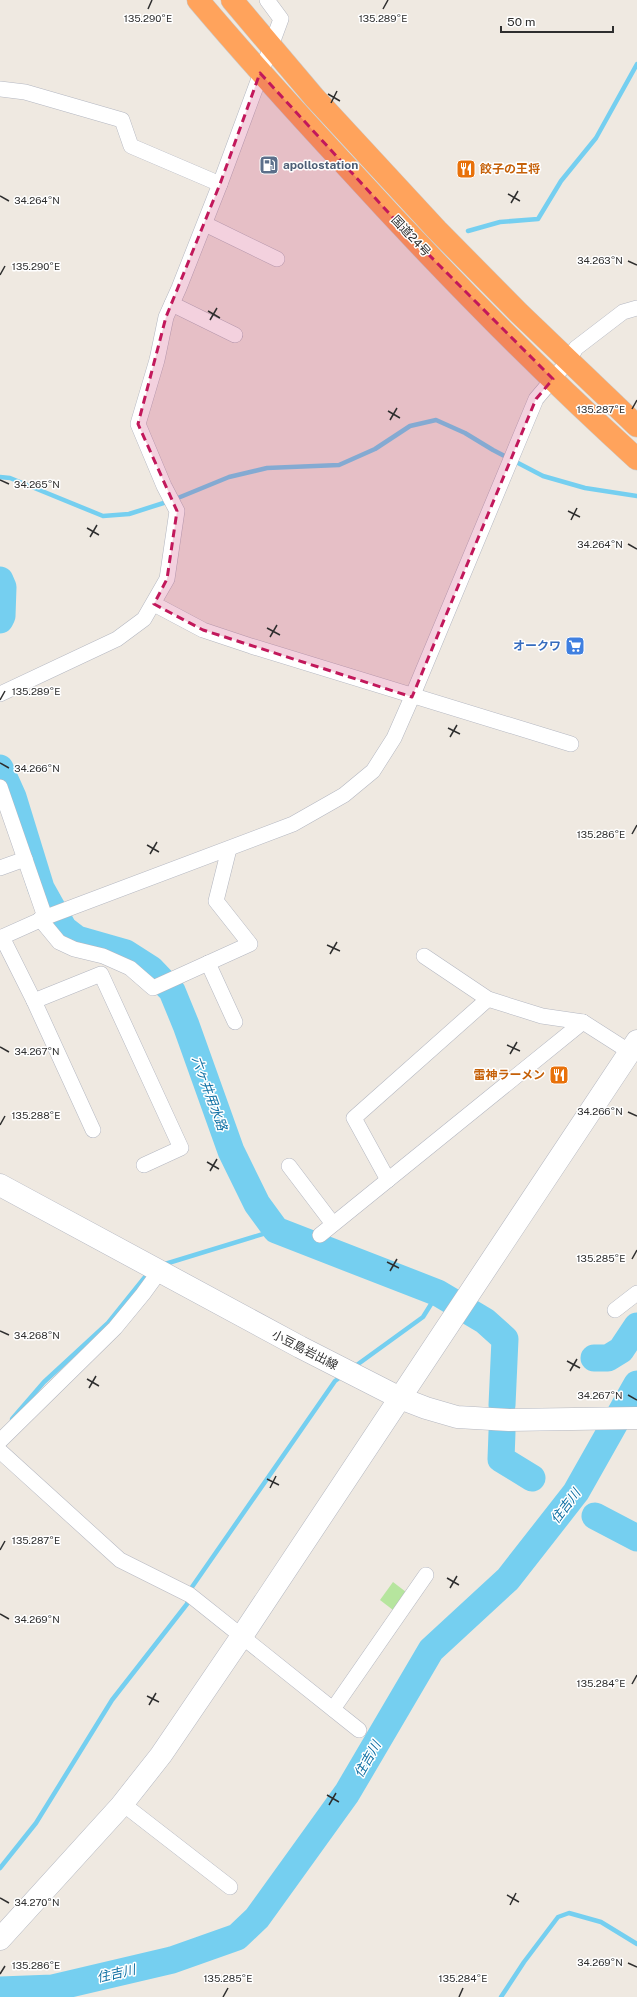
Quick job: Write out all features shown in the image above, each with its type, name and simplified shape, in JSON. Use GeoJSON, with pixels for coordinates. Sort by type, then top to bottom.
{"type":"FeatureCollection","features":[{"type":"Feature","properties":{"kind":"highway","name":"国道24号"},"geometry":{"type":"LineString","coordinates":[[198,0],[260,73],[410,236],[499,327],[637,459]]}},
{"type":"Feature","properties":{"kind":"highway","name":"国道24号"},"geometry":{"type":"LineString","coordinates":[[232,0],[314,97],[437,230],[519,313],[637,426]]}},
{"type":"Feature","properties":{"kind":"street"},"geometry":{"type":"LineString","coordinates":[[0,694],[117,639],[144,619],[167,579],[177,511],[164,486],[138,424],[157,360],[166,317],[205,224],[281,19],[267,0]]}},
{"type":"Feature","properties":{"kind":"street"},"geometry":{"type":"LineString","coordinates":[[0,89],[25,92],[122,120],[131,146],[220,184]]}},
{"type":"Feature","properties":{"kind":"street"},"geometry":{"type":"LineString","coordinates":[[205,224],[278,259]]}},
{"type":"Feature","properties":{"kind":"street"},"geometry":{"type":"LineString","coordinates":[[172,304],[235,335]]}},
{"type":"Feature","properties":{"kind":"street"},"geometry":{"type":"LineString","coordinates":[[93,1130],[34,1001],[1,937],[49,916],[293,824],[344,795],[373,771],[394,738],[412,697],[536,399],[569,360],[576,348],[622,312],[637,308]]}},
{"type":"Feature","properties":{"kind":"street"},"geometry":{"type":"LineString","coordinates":[[154,604],[203,630],[412,697],[570,744]]}},
{"type":"Feature","properties":{"kind":"street"},"geometry":{"type":"LineString","coordinates":[[0,787],[25,859],[59,942],[130,968],[153,988],[250,944],[216,901],[229,849]]}},
{"type":"Feature","properties":{"kind":"street"},"geometry":{"type":"LineString","coordinates":[[0,868],[25,859]]}},
{"type":"Feature","properties":{"kind":"street"},"geometry":{"type":"LineString","coordinates":[[0,1939],[123,1804],[161,1755],[242,1636],[633,1046],[583,1022],[542,1016],[488,999],[424,956]]}},
{"type":"Feature","properties":{"kind":"street"},"geometry":{"type":"LineString","coordinates":[[208,963],[235,1022]]}},
{"type":"Feature","properties":{"kind":"street"},"geometry":{"type":"LineString","coordinates":[[34,1001],[101,974],[181,1148],[144,1166]]}},
{"type":"Feature","properties":{"kind":"street"},"geometry":{"type":"LineString","coordinates":[[388,1180],[354,1118],[488,999]]}},
{"type":"Feature","properties":{"kind":"street"},"geometry":{"type":"LineString","coordinates":[[320,1234],[583,1022]]}},
{"type":"Feature","properties":{"kind":"street"},"geometry":{"type":"LineString","coordinates":[[289,1166],[333,1224]]}},
{"type":"Feature","properties":{"kind":"street","name":"小豆島岩出線"},"geometry":{"type":"LineString","coordinates":[[0,1185],[159,1272],[400,1398],[457,1417],[518,1420],[596,1417],[637,1418]]}},
{"type":"Feature","properties":{"kind":"street"},"geometry":{"type":"LineString","coordinates":[[0,1441],[116,1328],[159,1272]]}},
{"type":"Feature","properties":{"kind":"street"},"geometry":{"type":"LineString","coordinates":[[615,1310],[637,1293]]}},
{"type":"Feature","properties":{"kind":"street"},"geometry":{"type":"LineString","coordinates":[[0,1451],[120,1560],[190,1595],[359,1730]]}},
{"type":"Feature","properties":{"kind":"street"},"geometry":{"type":"LineString","coordinates":[[333,1709],[426,1575]]}},
{"type":"Feature","properties":{"kind":"street"},"geometry":{"type":"LineString","coordinates":[[123,1804],[230,1887]]}},
{"type":"Feature","properties":{"kind":"highlighted area"},"geometry":{"type":"Polygon","coordinates":[[[260,73],[410,236],[553,379],[536,399],[412,697],[203,630],[154,604],[167,579],[177,511],[138,424],[166,317],[220,184],[260,73]]]}},
{"type":"Feature","properties":{"kind":"green space"},"geometry":{"type":"Polygon","coordinates":[[[393,1582],[406,1592],[393,1610],[380,1600],[393,1582]]]}},
{"type":"Feature","properties":{"kind":"waterway"},"geometry":{"type":"LineString","coordinates":[[468,231],[500,222],[538,219],[561,181],[596,138],[637,64]]}},
{"type":"Feature","properties":{"kind":"waterway"},"geometry":{"type":"LineString","coordinates":[[0,477],[10,478],[103,516],[129,514],[173,500],[229,477],[267,468],[339,465],[375,449],[410,426],[436,420],[465,433],[493,450],[543,476],[585,488],[637,496]]}},
{"type":"Feature","properties":{"kind":"waterway","name":"六ヶ井用水路"},"geometry":{"type":"LineString","coordinates":[[0,580],[3,587],[2,616],[0,620]]}},
{"type":"Feature","properties":{"kind":"waterway","name":"六ヶ井用水路"},"geometry":{"type":"LineString","coordinates":[[0,768],[13,797],[41,888],[64,929],[77,939],[126,953],[151,969],[172,991],[186,1025],[231,1151],[257,1204],[276,1230],[438,1293],[485,1321],[505,1339],[502,1405]]}},
{"type":"Feature","properties":{"kind":"waterway"},"geometry":{"type":"LineString","coordinates":[[165,1264],[276,1230]]}},
{"type":"Feature","properties":{"kind":"waterway"},"geometry":{"type":"LineString","coordinates":[[12,1419],[44,1382],[108,1323],[145,1277]]}},
{"type":"Feature","properties":{"kind":"waterway"},"geometry":{"type":"LineString","coordinates":[[354,1367],[423,1317],[438,1293]]}},
{"type":"Feature","properties":{"kind":"waterway","name":"六ヶ井用水路"},"geometry":{"type":"LineString","coordinates":[[594,1358],[608,1358],[621,1350],[637,1326]]}},
{"type":"Feature","properties":{"kind":"waterway"},"geometry":{"type":"LineString","coordinates":[[0,1868],[36,1823],[112,1700],[187,1604],[192,1587],[335,1381],[342,1376]]}},
{"type":"Feature","properties":{"kind":"waterway","name":"住吉川"},"geometry":{"type":"LineString","coordinates":[[0,1990],[53,1988],[172,1960],[237,1937],[257,1918],[347,1793],[431,1650],[508,1579],[576,1492],[637,1384]]}},
{"type":"Feature","properties":{"kind":"waterway","name":"六ヶ井用水路"},"geometry":{"type":"LineString","coordinates":[[502,1432],[501,1459],[532,1478]]}},
{"type":"Feature","properties":{"kind":"waterway","name":"六ヶ井用水路"},"geometry":{"type":"LineString","coordinates":[[595,1516],[637,1538]]}},
{"type":"Feature","properties":{"kind":"waterway"},"geometry":{"type":"LineString","coordinates":[[501,1997],[524,1962],[558,1917],[569,1913],[601,1922],[637,1944]]}},
{"type":"Feature","properties":{"kind":"place","name":"apollostation"},"geometry":{"type":"Point","coordinates":[269,165]}},
{"type":"Feature","properties":{"kind":"place","name":"餃子の王将"},"geometry":{"type":"Point","coordinates":[466,169]}},
{"type":"Feature","properties":{"kind":"place","name":"オークワ"},"geometry":{"type":"Point","coordinates":[575,646]}},
{"type":"Feature","properties":{"kind":"place","name":"雷神ラーメン"},"geometry":{"type":"Point","coordinates":[559,1075]}}]}
